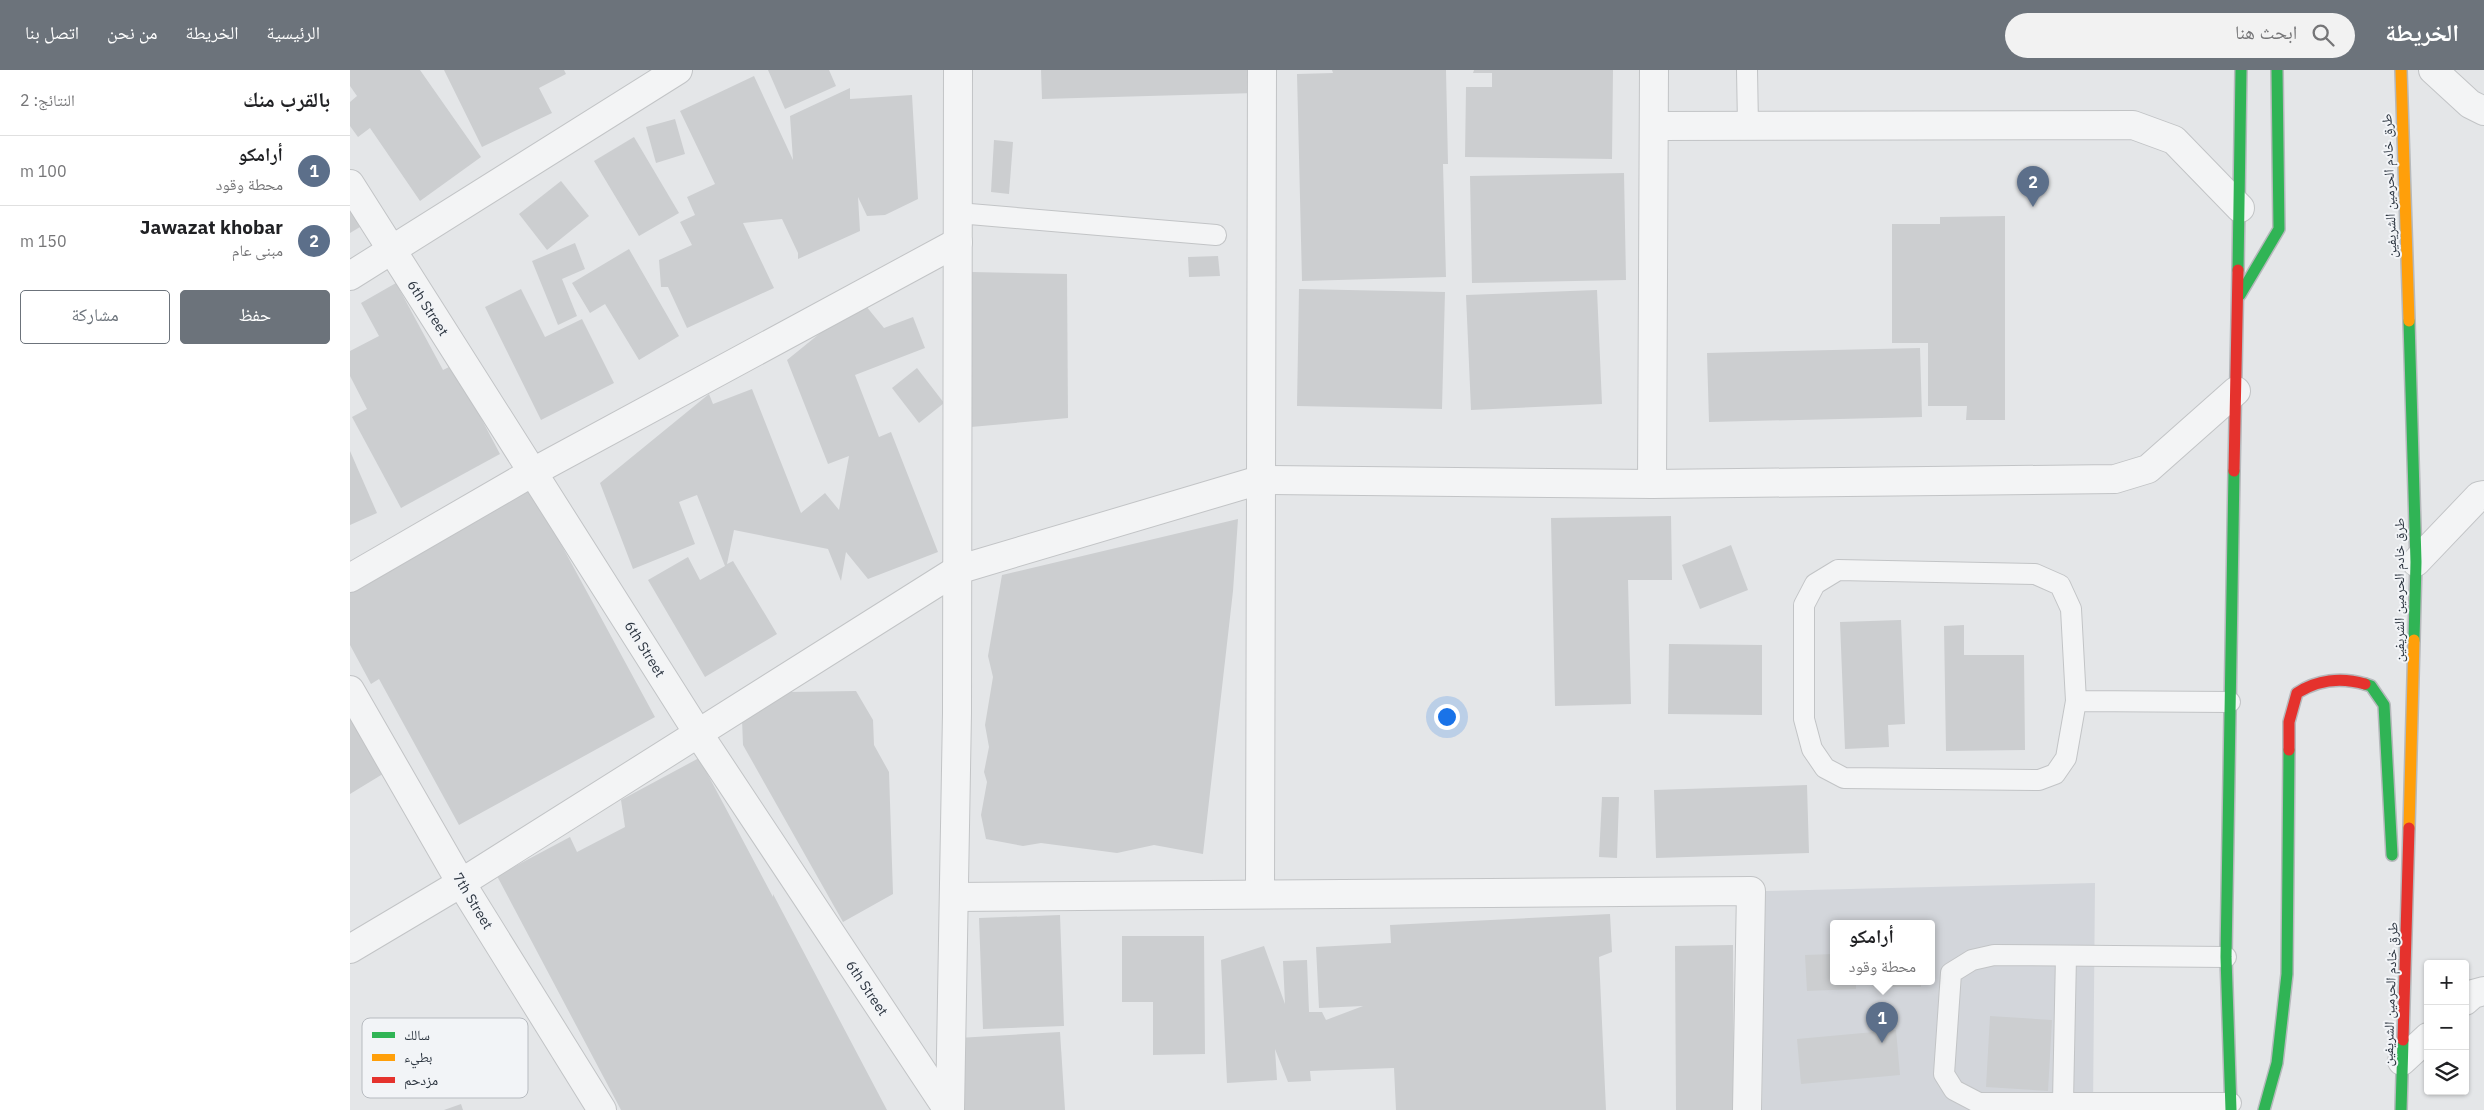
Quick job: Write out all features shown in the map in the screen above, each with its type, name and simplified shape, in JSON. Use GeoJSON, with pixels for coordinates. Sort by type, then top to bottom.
{"type":"FeatureCollection","features":[{"type":"Feature","properties":{"kind":"highway"},"geometry":{"type":"LineString","coordinates":[[2231,1107],[2226,957],[2241,70]]}},
{"type":"Feature","properties":{"kind":"highway"},"geometry":{"type":"LineString","coordinates":[[2238,298],[2279,229],[2277,70]]}},
{"type":"Feature","properties":{"kind":"highway","name":"طرق خادم الحرمين الشريفين"},"geometry":{"type":"LineString","coordinates":[[2401,70],[2416,562],[2402,1110]]}},
{"type":"Feature","properties":{"kind":"highway"},"geometry":{"type":"LineString","coordinates":[[2264,1110],[2277,1063],[2287,974],[2289,722],[2296,693],[2312,683],[2350,680],[2371,686],[2384,705],[2393,870]]}},
{"type":"Feature","properties":{"kind":"highway"},"geometry":{"type":"LineString","coordinates":[[2394,910],[2406,996]]}},
{"type":"Feature","properties":{"kind":"street"},"geometry":{"type":"LineString","coordinates":[[350,276],[678,70]]}},
{"type":"Feature","properties":{"kind":"street"},"geometry":{"type":"LineString","coordinates":[[949,1110],[954,897],[957,570],[958,70]]}},
{"type":"Feature","properties":{"kind":"street"},"geometry":{"type":"LineString","coordinates":[[1260,893],[1262,70]]}},
{"type":"Feature","properties":{"kind":"street"},"geometry":{"type":"LineString","coordinates":[[1652,484],[1654,70]]}},
{"type":"Feature","properties":{"kind":"street"},"geometry":{"type":"LineString","coordinates":[[2433,70],[2470,104],[2484,111]]}},
{"type":"Feature","properties":{"kind":"street"},"geometry":{"type":"LineString","coordinates":[[1654,126],[2133,125],[2174,140],[2240,208]]}},
{"type":"Feature","properties":{"kind":"street","name":"6th Street"},"geometry":{"type":"LineString","coordinates":[[350,184],[698,733],[949,1110]]}},
{"type":"Feature","properties":{"kind":"street"},"geometry":{"type":"LineString","coordinates":[[350,578],[534,472],[958,242]]}},
{"type":"Feature","properties":{"kind":"street"},"geometry":{"type":"LineString","coordinates":[[350,949],[461,883],[957,570],[1260,480],[1652,484],[2115,479],[2148,469],[2236,391]]}},
{"type":"Feature","properties":{"kind":"street"},"geometry":{"type":"LineString","coordinates":[[2416,562],[2484,494]]}},
{"type":"Feature","properties":{"kind":"street","name":"7th Street"},"geometry":{"type":"LineString","coordinates":[[350,690],[461,883],[602,1110]]}},
{"type":"Feature","properties":{"kind":"street"},"geometry":{"type":"LineString","coordinates":[[954,897],[1260,893],[1751,891],[1748,1110]]}},
{"type":"Feature","properties":{"kind":"street"},"geometry":{"type":"LineString","coordinates":[[2469,998],[2473,994],[2484,992]]}},
{"type":"Feature","properties":{"kind":"street"},"geometry":{"type":"LineString","coordinates":[[2402,1061],[2424,1041]]}},
{"type":"Feature","properties":{"kind":"lane"},"geometry":{"type":"LineString","coordinates":[[1747,70],[1748,126]]}},
{"type":"Feature","properties":{"kind":"lane"},"geometry":{"type":"LineString","coordinates":[[958,213],[1216,235]]}},
{"type":"Feature","properties":{"kind":"lane"},"geometry":{"type":"LineString","coordinates":[[1838,570],[2035,574],[2060,585],[2071,609],[2076,701],[2066,758],[2055,774],[2039,780],[1844,778],[1826,768],[1812,748],[1804,719],[1804,605],[1816,584],[1838,570]]}},
{"type":"Feature","properties":{"kind":"lane"},"geometry":{"type":"LineString","coordinates":[[2076,701],[2230,702]]}},
{"type":"Feature","properties":{"kind":"lane"},"geometry":{"type":"LineString","coordinates":[[2226,957],[1994,955],[1972,960],[1951,974],[1944,1074],[1954,1090],[1979,1103],[2063,1102],[2231,1107]]}},
{"type":"Feature","properties":{"kind":"lane"},"geometry":{"type":"LineString","coordinates":[[2063,1102],[2066,956]]}},
{"type":"Feature","properties":{"kind":"shaded area"},"geometry":{"type":"Polygon","coordinates":[[[2095,883],[2093,1110],[1762,1110],[1765,891],[2095,883]]]}},
{"type":"Feature","properties":{"kind":"building"},"geometry":{"type":"Polygon","coordinates":[[[350,70],[420,70],[481,157],[420,201],[370,128],[358,137],[350,126],[350,102],[357,96],[350,86],[350,70]]]}},
{"type":"Feature","properties":{"kind":"building"},"geometry":{"type":"Polygon","coordinates":[[[444,70],[564,70],[566,74],[539,88],[552,113],[482,147],[444,70]]]}},
{"type":"Feature","properties":{"kind":"building"},"geometry":{"type":"Polygon","coordinates":[[[768,70],[829,70],[836,86],[785,109],[768,70]]]}},
{"type":"Feature","properties":{"kind":"building"},"geometry":{"type":"Polygon","coordinates":[[[1041,70],[1254,70],[1255,93],[1042,99],[1041,70]]]}},
{"type":"Feature","properties":{"kind":"building"},"geometry":{"type":"Polygon","coordinates":[[[1332,70],[1446,70],[1448,164],[1443,164],[1446,277],[1302,281],[1297,74],[1333,73],[1332,70]]]}},
{"type":"Feature","properties":{"kind":"building"},"geometry":{"type":"Polygon","coordinates":[[[1474,70],[1613,70],[1612,159],[1465,157],[1466,87],[1492,87],[1492,73],[1473,73],[1474,70]]]}},
{"type":"Feature","properties":{"kind":"building"},"geometry":{"type":"Polygon","coordinates":[[[754,76],[793,160],[790,116],[850,88],[850,99],[912,95],[918,199],[885,215],[867,216],[858,197],[860,231],[798,259],[798,253],[782,219],[743,223],[774,288],[687,328],[668,287],[661,287],[659,260],[692,245],[680,222],[695,215],[687,197],[715,184],[680,111],[754,76]]]}},
{"type":"Feature","properties":{"kind":"building"},"geometry":{"type":"Polygon","coordinates":[[[675,119],[685,154],[656,163],[646,127],[675,119]]]}},
{"type":"Feature","properties":{"kind":"building"},"geometry":{"type":"Polygon","coordinates":[[[634,137],[679,213],[639,236],[594,161],[634,137]]]}},
{"type":"Feature","properties":{"kind":"building"},"geometry":{"type":"Polygon","coordinates":[[[994,140],[1013,142],[1009,194],[991,192],[994,140]]]}},
{"type":"Feature","properties":{"kind":"building"},"geometry":{"type":"Polygon","coordinates":[[[1624,173],[1626,280],[1472,283],[1470,176],[1624,173]]]}},
{"type":"Feature","properties":{"kind":"building"},"geometry":{"type":"Polygon","coordinates":[[[561,181],[589,216],[547,250],[519,214],[561,181]]]}},
{"type":"Feature","properties":{"kind":"building"},"geometry":{"type":"Polygon","coordinates":[[[350,209],[360,227],[350,233],[350,209]]]}},
{"type":"Feature","properties":{"kind":"building"},"geometry":{"type":"Polygon","coordinates":[[[2005,216],[2005,420],[1966,420],[1967,406],[1928,406],[1928,343],[1892,343],[1892,224],[1940,224],[1940,217],[2005,216]]]}},
{"type":"Feature","properties":{"kind":"building"},"geometry":{"type":"Polygon","coordinates":[[[575,243],[585,269],[562,279],[577,316],[558,325],[532,261],[575,243]]]}},
{"type":"Feature","properties":{"kind":"building"},"geometry":{"type":"Polygon","coordinates":[[[629,249],[679,336],[639,360],[605,304],[590,313],[572,283],[629,249]]]}},
{"type":"Feature","properties":{"kind":"building"},"geometry":{"type":"Polygon","coordinates":[[[1218,256],[1220,276],[1189,277],[1188,257],[1218,256]]]}},
{"type":"Feature","properties":{"kind":"building"},"geometry":{"type":"Polygon","coordinates":[[[972,272],[1067,274],[1068,418],[971,427],[972,272]]]}},
{"type":"Feature","properties":{"kind":"building"},"geometry":{"type":"Polygon","coordinates":[[[396,283],[443,370],[453,365],[500,454],[401,508],[352,417],[367,409],[350,376],[350,351],[379,336],[361,303],[396,283]]]}},
{"type":"Feature","properties":{"kind":"building"},"geometry":{"type":"Polygon","coordinates":[[[521,289],[545,337],[582,319],[614,383],[541,420],[485,307],[521,289]]]}},
{"type":"Feature","properties":{"kind":"building"},"geometry":{"type":"Polygon","coordinates":[[[1299,289],[1445,292],[1442,409],[1297,406],[1299,289]]]}},
{"type":"Feature","properties":{"kind":"building"},"geometry":{"type":"Polygon","coordinates":[[[1597,290],[1602,404],[1471,410],[1466,295],[1597,290]]]}},
{"type":"Feature","properties":{"kind":"building"},"geometry":{"type":"Polygon","coordinates":[[[861,300],[884,328],[913,317],[925,348],[855,375],[879,437],[891,432],[938,552],[868,579],[846,552],[841,581],[828,549],[734,530],[727,564],[733,561],[777,634],[705,677],[648,580],[688,557],[700,580],[725,566],[697,495],[679,502],[695,544],[633,569],[600,483],[709,394],[713,404],[752,389],[801,513],[825,493],[839,510],[849,456],[828,464],[787,360],[861,300]]]}},
{"type":"Feature","properties":{"kind":"building"},"geometry":{"type":"Polygon","coordinates":[[[1920,348],[1922,417],[1709,422],[1707,353],[1920,348]]]}},
{"type":"Feature","properties":{"kind":"building"},"geometry":{"type":"Polygon","coordinates":[[[917,368],[944,403],[919,423],[892,388],[917,368]]]}},
{"type":"Feature","properties":{"kind":"building"},"geometry":{"type":"Polygon","coordinates":[[[350,451],[377,513],[350,525],[350,451]]]}},
{"type":"Feature","properties":{"kind":"building"},"geometry":{"type":"Polygon","coordinates":[[[531,489],[655,717],[459,825],[379,679],[371,684],[350,645],[350,589],[531,489]]]}},
{"type":"Feature","properties":{"kind":"building"},"geometry":{"type":"Polygon","coordinates":[[[1671,516],[1672,580],[1628,580],[1631,704],[1555,706],[1551,518],[1671,516]]]}},
{"type":"Feature","properties":{"kind":"building"},"geometry":{"type":"Polygon","coordinates":[[[1238,519],[1233,591],[1203,854],[1154,845],[1117,853],[1041,843],[1023,846],[986,839],[981,815],[987,782],[984,772],[989,747],[985,725],[993,677],[988,656],[1002,575],[1238,519]]]}},
{"type":"Feature","properties":{"kind":"building"},"geometry":{"type":"Polygon","coordinates":[[[1731,545],[1748,590],[1700,609],[1682,565],[1731,545]]]}},
{"type":"Feature","properties":{"kind":"building"},"geometry":{"type":"Polygon","coordinates":[[[1901,620],[1905,724],[1888,725],[1889,747],[1845,749],[1840,622],[1901,620]]]}},
{"type":"Feature","properties":{"kind":"building"},"geometry":{"type":"Polygon","coordinates":[[[1964,625],[1964,655],[2024,655],[2025,750],[1946,751],[1944,626],[1964,625]]]}},
{"type":"Feature","properties":{"kind":"building"},"geometry":{"type":"Polygon","coordinates":[[[1669,644],[1762,645],[1762,715],[1668,714],[1669,644]]]}},
{"type":"Feature","properties":{"kind":"building"},"geometry":{"type":"Polygon","coordinates":[[[856,691],[873,720],[874,745],[889,772],[893,894],[843,922],[743,745],[742,719],[788,692],[856,691]]]}},
{"type":"Feature","properties":{"kind":"building"},"geometry":{"type":"Polygon","coordinates":[[[350,705],[391,769],[350,794],[350,705]]]}},
{"type":"Feature","properties":{"kind":"building"},"geometry":{"type":"Polygon","coordinates":[[[699,758],[887,1110],[621,1110],[497,876],[570,837],[577,852],[625,827],[621,800],[699,758]]]}},
{"type":"Feature","properties":{"kind":"building"},"geometry":{"type":"Polygon","coordinates":[[[1807,785],[1809,853],[1656,858],[1654,790],[1807,785]]]}},
{"type":"Feature","properties":{"kind":"building"},"geometry":{"type":"Polygon","coordinates":[[[1602,797],[1619,797],[1617,858],[1599,857],[1602,797]]]}},
{"type":"Feature","properties":{"kind":"building"},"geometry":{"type":"Polygon","coordinates":[[[1610,914],[1612,952],[1599,957],[1606,1110],[1396,1110],[1394,1068],[1310,1071],[1311,1081],[1288,1082],[1275,1049],[1277,1080],[1227,1083],[1221,960],[1264,946],[1285,1004],[1283,961],[1307,960],[1309,1012],[1322,1012],[1326,1020],[1363,1006],[1319,1008],[1316,947],[1391,943],[1390,925],[1610,914]]]}},
{"type":"Feature","properties":{"kind":"building"},"geometry":{"type":"Polygon","coordinates":[[[1060,915],[1064,1026],[983,1029],[979,918],[1060,915]]]}},
{"type":"Feature","properties":{"kind":"building"},"geometry":{"type":"Polygon","coordinates":[[[1122,936],[1204,936],[1205,1054],[1153,1055],[1153,1002],[1122,1002],[1122,936]]]}},
{"type":"Feature","properties":{"kind":"building"},"geometry":{"type":"Polygon","coordinates":[[[1733,945],[1734,1110],[1676,1110],[1675,946],[1733,945]]]}},
{"type":"Feature","properties":{"kind":"building"},"geometry":{"type":"Polygon","coordinates":[[[1830,954],[1830,985],[1856,985],[1856,989],[1807,991],[1805,955],[1830,954]]]}},
{"type":"Feature","properties":{"kind":"building"},"geometry":{"type":"Polygon","coordinates":[[[1873,985],[1921,985],[1921,987],[1873,987],[1873,985]]]}},
{"type":"Feature","properties":{"kind":"building"},"geometry":{"type":"Polygon","coordinates":[[[1990,1016],[2052,1020],[2048,1091],[1986,1087],[1990,1016]]]}},
{"type":"Feature","properties":{"kind":"building"},"geometry":{"type":"Polygon","coordinates":[[[1896,1030],[1900,1075],[1801,1084],[1797,1039],[1896,1030]]]}},
{"type":"Feature","properties":{"kind":"building"},"geometry":{"type":"Polygon","coordinates":[[[1060,1032],[1065,1110],[962,1110],[958,1038],[1060,1032]]]}},
{"type":"Feature","properties":{"kind":"building"},"geometry":{"type":"Polygon","coordinates":[[[461,1104],[463,1110],[444,1110],[461,1104]]]}},
{"type":"Feature","properties":{"kind":"traffic: fast"},"geometry":{"type":"LineString","coordinates":[[2238,270],[2241,70]]}},
{"type":"Feature","properties":{"kind":"traffic: fast"},"geometry":{"type":"LineString","coordinates":[[2240,295],[2279,229],[2277,70]]}},
{"type":"Feature","properties":{"kind":"traffic: fast"},"geometry":{"type":"LineString","coordinates":[[2409,321],[2416,562],[2414,640]]}},
{"type":"Feature","properties":{"kind":"traffic: fast"},"geometry":{"type":"LineString","coordinates":[[2231,1110],[2226,957],[2234,471]]}},
{"type":"Feature","properties":{"kind":"traffic: fast"},"geometry":{"type":"LineString","coordinates":[[2365,684],[2371,686],[2384,705],[2392,855]]}},
{"type":"Feature","properties":{"kind":"traffic: fast"},"geometry":{"type":"LineString","coordinates":[[2264,1110],[2277,1063],[2287,974],[2289,750]]}},
{"type":"Feature","properties":{"kind":"traffic: fast"},"geometry":{"type":"LineString","coordinates":[[2401,1110],[2403,1040]]}},
{"type":"Feature","properties":{"kind":"traffic: slow"},"geometry":{"type":"LineString","coordinates":[[2401,70],[2409,321]]}},
{"type":"Feature","properties":{"kind":"traffic: slow"},"geometry":{"type":"LineString","coordinates":[[2409,828],[2414,640]]}},
{"type":"Feature","properties":{"kind":"traffic: jam"},"geometry":{"type":"LineString","coordinates":[[2234,471],[2238,270]]}},
{"type":"Feature","properties":{"kind":"traffic: jam"},"geometry":{"type":"LineString","coordinates":[[2289,750],[2289,722],[2297,693],[2313,685],[2330,681],[2338,680],[2365,684]]}},
{"type":"Feature","properties":{"kind":"traffic: jam"},"geometry":{"type":"LineString","coordinates":[[2403,1040],[2409,828]]}},
{"type":"Feature","properties":{"kind":"place","name":"Jawazat khobar"},"geometry":{"type":"Point","coordinates":[2033,207]}},
{"type":"Feature","properties":{"kind":"place","name":"أرامكو"},"geometry":{"type":"Point","coordinates":[1882,1043]}}]}
